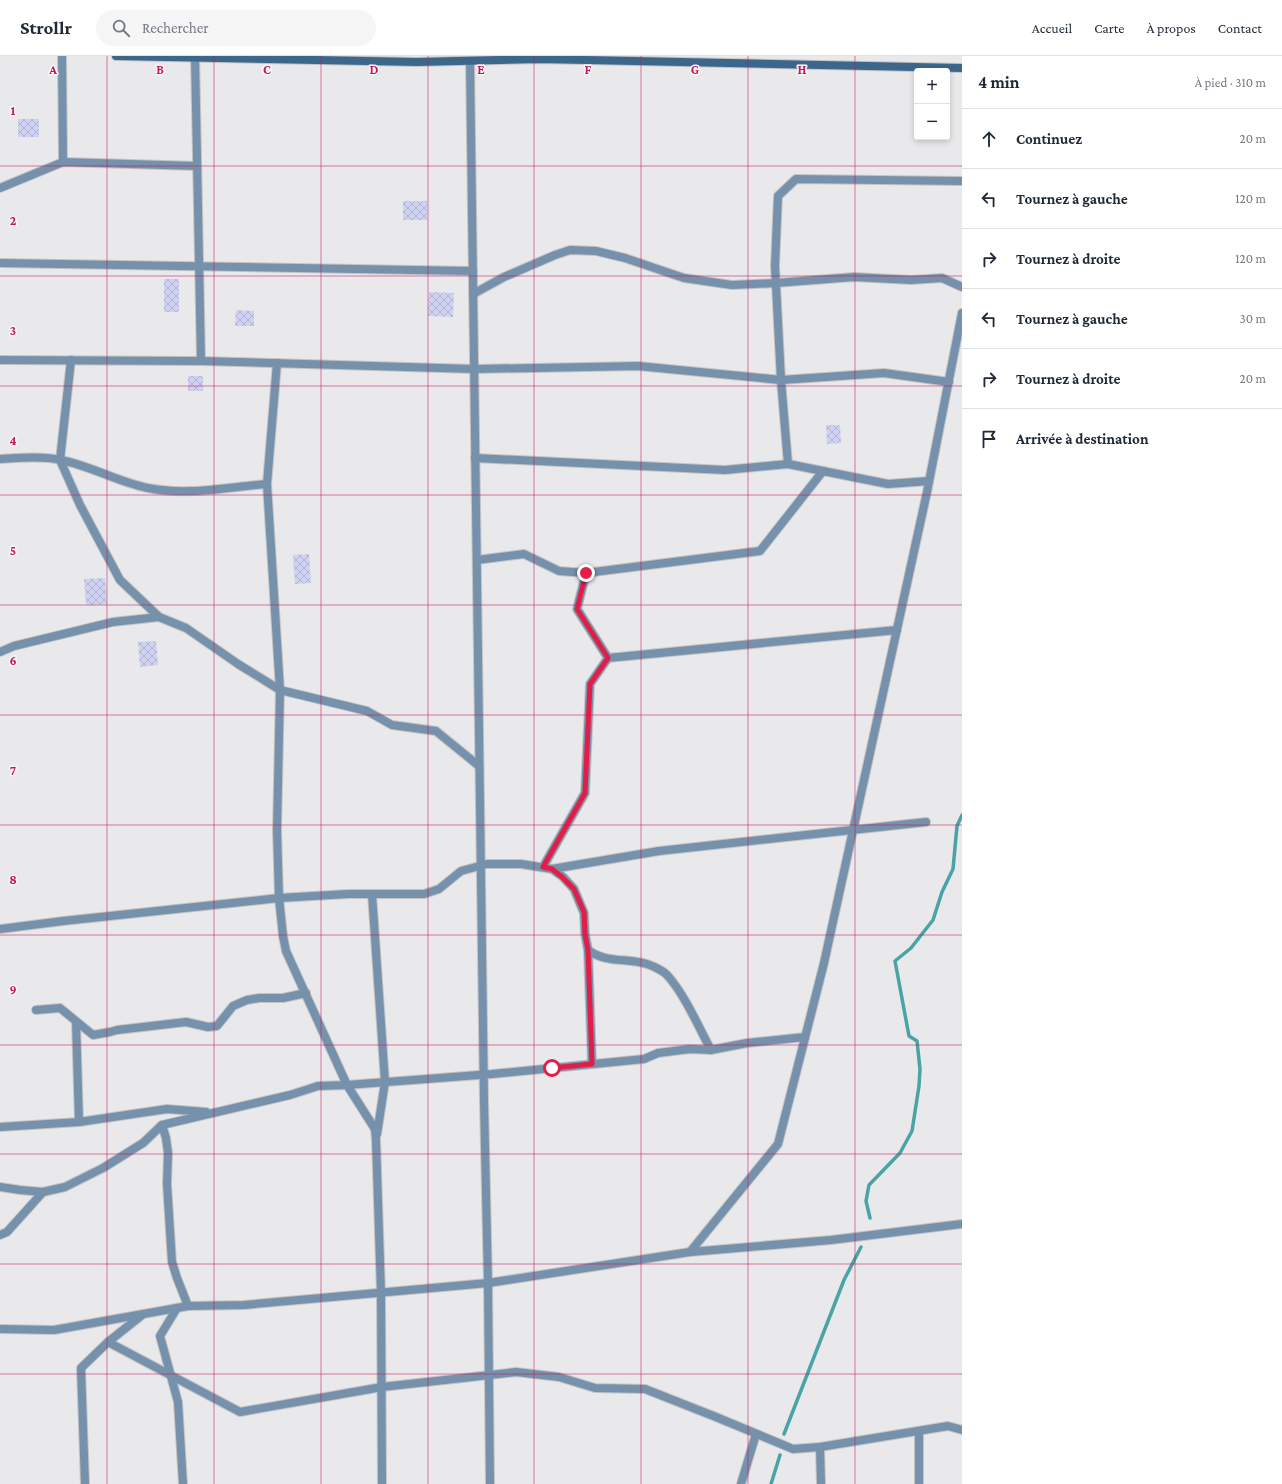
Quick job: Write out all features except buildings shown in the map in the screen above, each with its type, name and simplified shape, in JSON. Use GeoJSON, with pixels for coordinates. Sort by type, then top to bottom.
{"type":"FeatureCollection","features":[{"type":"Feature","properties":{"kind":"street"},"geometry":{"type":"LineString","coordinates":[[62,56],[63,162]]}},
{"type":"Feature","properties":{"kind":"street"},"geometry":{"type":"LineString","coordinates":[[116,56],[417,62],[470,61],[486,58],[539,58],[962,68]]}},
{"type":"Feature","properties":{"kind":"street"},"geometry":{"type":"LineString","coordinates":[[195,57],[201,361]]}},
{"type":"Feature","properties":{"kind":"street"},"geometry":{"type":"LineString","coordinates":[[470,61],[490,1484]]}},
{"type":"Feature","properties":{"kind":"street"},"geometry":{"type":"LineString","coordinates":[[0,188],[63,162],[197,166]]}},
{"type":"Feature","properties":{"kind":"street"},"geometry":{"type":"LineString","coordinates":[[788,464],[781,380],[775,266],[778,196],[796,179],[962,181]]}},
{"type":"Feature","properties":{"kind":"street"},"geometry":{"type":"LineString","coordinates":[[473,294],[504,277],[554,255],[570,250],[596,250],[684,278],[732,285],[854,277],[911,280],[942,278],[962,287]]}},
{"type":"Feature","properties":{"kind":"street"},"geometry":{"type":"LineString","coordinates":[[0,263],[473,271]]}},
{"type":"Feature","properties":{"kind":"street"},"geometry":{"type":"LineString","coordinates":[[690,1252],[778,1144],[824,963],[929,481],[962,313]]}},
{"type":"Feature","properties":{"kind":"street"},"geometry":{"type":"LineString","coordinates":[[0,360],[201,361],[474,369],[638,366],[781,380],[884,373],[949,382]]}},
{"type":"Feature","properties":{"kind":"street"},"geometry":{"type":"LineString","coordinates":[[71,360],[60,460],[80,505],[120,580],[159,617],[186,628],[238,664],[280,690],[367,711],[392,725],[436,731],[480,766]]}},
{"type":"Feature","properties":{"kind":"street"},"geometry":{"type":"LineString","coordinates":[[277,363],[267,484],[280,690],[277,830],[279,898],[286,951],[347,1085],[375,1129],[381,1293],[382,1387],[382,1481],[376,1484]]}},
{"type":"Feature","properties":{"kind":"street"},"geometry":{"type":"LineString","coordinates":[[0,459],[31,458],[60,460],[149,488],[184,491],[216,490],[267,484]]}},
{"type":"Feature","properties":{"kind":"street"},"geometry":{"type":"LineString","coordinates":[[475,458],[725,470],[788,464],[888,484],[929,481]]}},
{"type":"Feature","properties":{"kind":"street"},"geometry":{"type":"LineString","coordinates":[[476,560],[524,554],[559,571],[586,573],[760,551],[823,471]]}},
{"type":"Feature","properties":{"kind":"street"},"geometry":{"type":"LineString","coordinates":[[586,573],[577,609],[608,658]]}},
{"type":"Feature","properties":{"kind":"street"},"geometry":{"type":"LineString","coordinates":[[0,652],[14,646],[113,622],[159,617]]}},
{"type":"Feature","properties":{"kind":"street"},"geometry":{"type":"LineString","coordinates":[[543,867],[585,793],[590,684],[608,658],[897,630]]}},
{"type":"Feature","properties":{"kind":"street"},"geometry":{"type":"LineString","coordinates":[[0,929],[279,898],[372,894],[424,894],[439,889],[461,871],[487,864],[521,864],[552,869],[659,851],[926,822]]}},
{"type":"Feature","properties":{"kind":"street"},"geometry":{"type":"LineString","coordinates":[[552,869],[574,889],[584,912],[585,934],[588,950],[592,1064]]}},
{"type":"Feature","properties":{"kind":"street"},"geometry":{"type":"LineString","coordinates":[[372,894],[385,1082],[376,1140]]}},
{"type":"Feature","properties":{"kind":"street"},"geometry":{"type":"LineString","coordinates":[[588,950],[604,958],[647,964],[667,974],[688,1007],[711,1050]]}},
{"type":"Feature","properties":{"kind":"street"},"geometry":{"type":"LineString","coordinates":[[36,1010],[60,1008],[93,1034],[186,1022],[208,1027],[216,1026],[234,1006],[247,1000],[259,998],[283,998],[306,993]]}},
{"type":"Feature","properties":{"kind":"street"},"geometry":{"type":"LineString","coordinates":[[76,1022],[79,1122]]}},
{"type":"Feature","properties":{"kind":"street"},"geometry":{"type":"LineString","coordinates":[[0,1187],[43,1192],[65,1187],[103,1168],[143,1143],[162,1125],[290,1095],[318,1086],[484,1074],[644,1059],[658,1053],[690,1048],[711,1050],[747,1042],[805,1037]]}},
{"type":"Feature","properties":{"kind":"street"},"geometry":{"type":"LineString","coordinates":[[0,1127],[79,1122],[167,1109],[213,1112]]}},
{"type":"Feature","properties":{"kind":"street"},"geometry":{"type":"LineString","coordinates":[[162,1125],[168,1153],[172,1262],[188,1306]]}},
{"type":"Feature","properties":{"kind":"street"},"geometry":{"type":"LineString","coordinates":[[0,1235],[6,1232],[43,1192]]}},
{"type":"Feature","properties":{"kind":"street"},"geometry":{"type":"LineString","coordinates":[[0,1329],[54,1330],[188,1306],[244,1305],[488,1283],[690,1252],[831,1240],[962,1224]]}},
{"type":"Feature","properties":{"kind":"street"},"geometry":{"type":"LineString","coordinates":[[176,1308],[160,1336],[178,1402],[182,1484]]}},
{"type":"Feature","properties":{"kind":"street"},"geometry":{"type":"LineString","coordinates":[[85,1484],[82,1368],[108,1342],[143,1314]]}},
{"type":"Feature","properties":{"kind":"street"},"geometry":{"type":"LineString","coordinates":[[108,1342],[171,1377],[240,1412],[382,1387],[516,1372],[559,1377],[595,1388],[645,1390],[793,1449],[948,1426],[962,1430]]}},
{"type":"Feature","properties":{"kind":"street"},"geometry":{"type":"LineString","coordinates":[[919,1431],[919,1484]]}},
{"type":"Feature","properties":{"kind":"street"},"geometry":{"type":"LineString","coordinates":[[741,1484],[756,1434]]}},
{"type":"Feature","properties":{"kind":"street"},"geometry":{"type":"LineString","coordinates":[[820,1446],[821,1484]]}},
{"type":"Feature","properties":{"kind":"waterway"},"geometry":{"type":"LineString","coordinates":[[870,1218],[866,1201],[869,1185],[900,1153],[912,1131],[919,1086],[920,1069],[917,1041],[909,1036],[895,961],[911,948],[933,920],[942,892],[953,869],[957,826],[962,815]]}},
{"type":"Feature","properties":{"kind":"waterway"},"geometry":{"type":"LineString","coordinates":[[784,1434],[844,1280],[861,1247]]}},
{"type":"Feature","properties":{"kind":"waterway"},"geometry":{"type":"LineString","coordinates":[[771,1484],[780,1455]]}},
{"type":"Feature","properties":{"kind":"route"},"geometry":{"type":"LineString","coordinates":[[552,1068],[592,1064],[588,950],[585,934],[584,912],[574,889],[552,869],[543,867],[585,793],[590,684],[608,658],[577,609],[586,573]]}}]}
